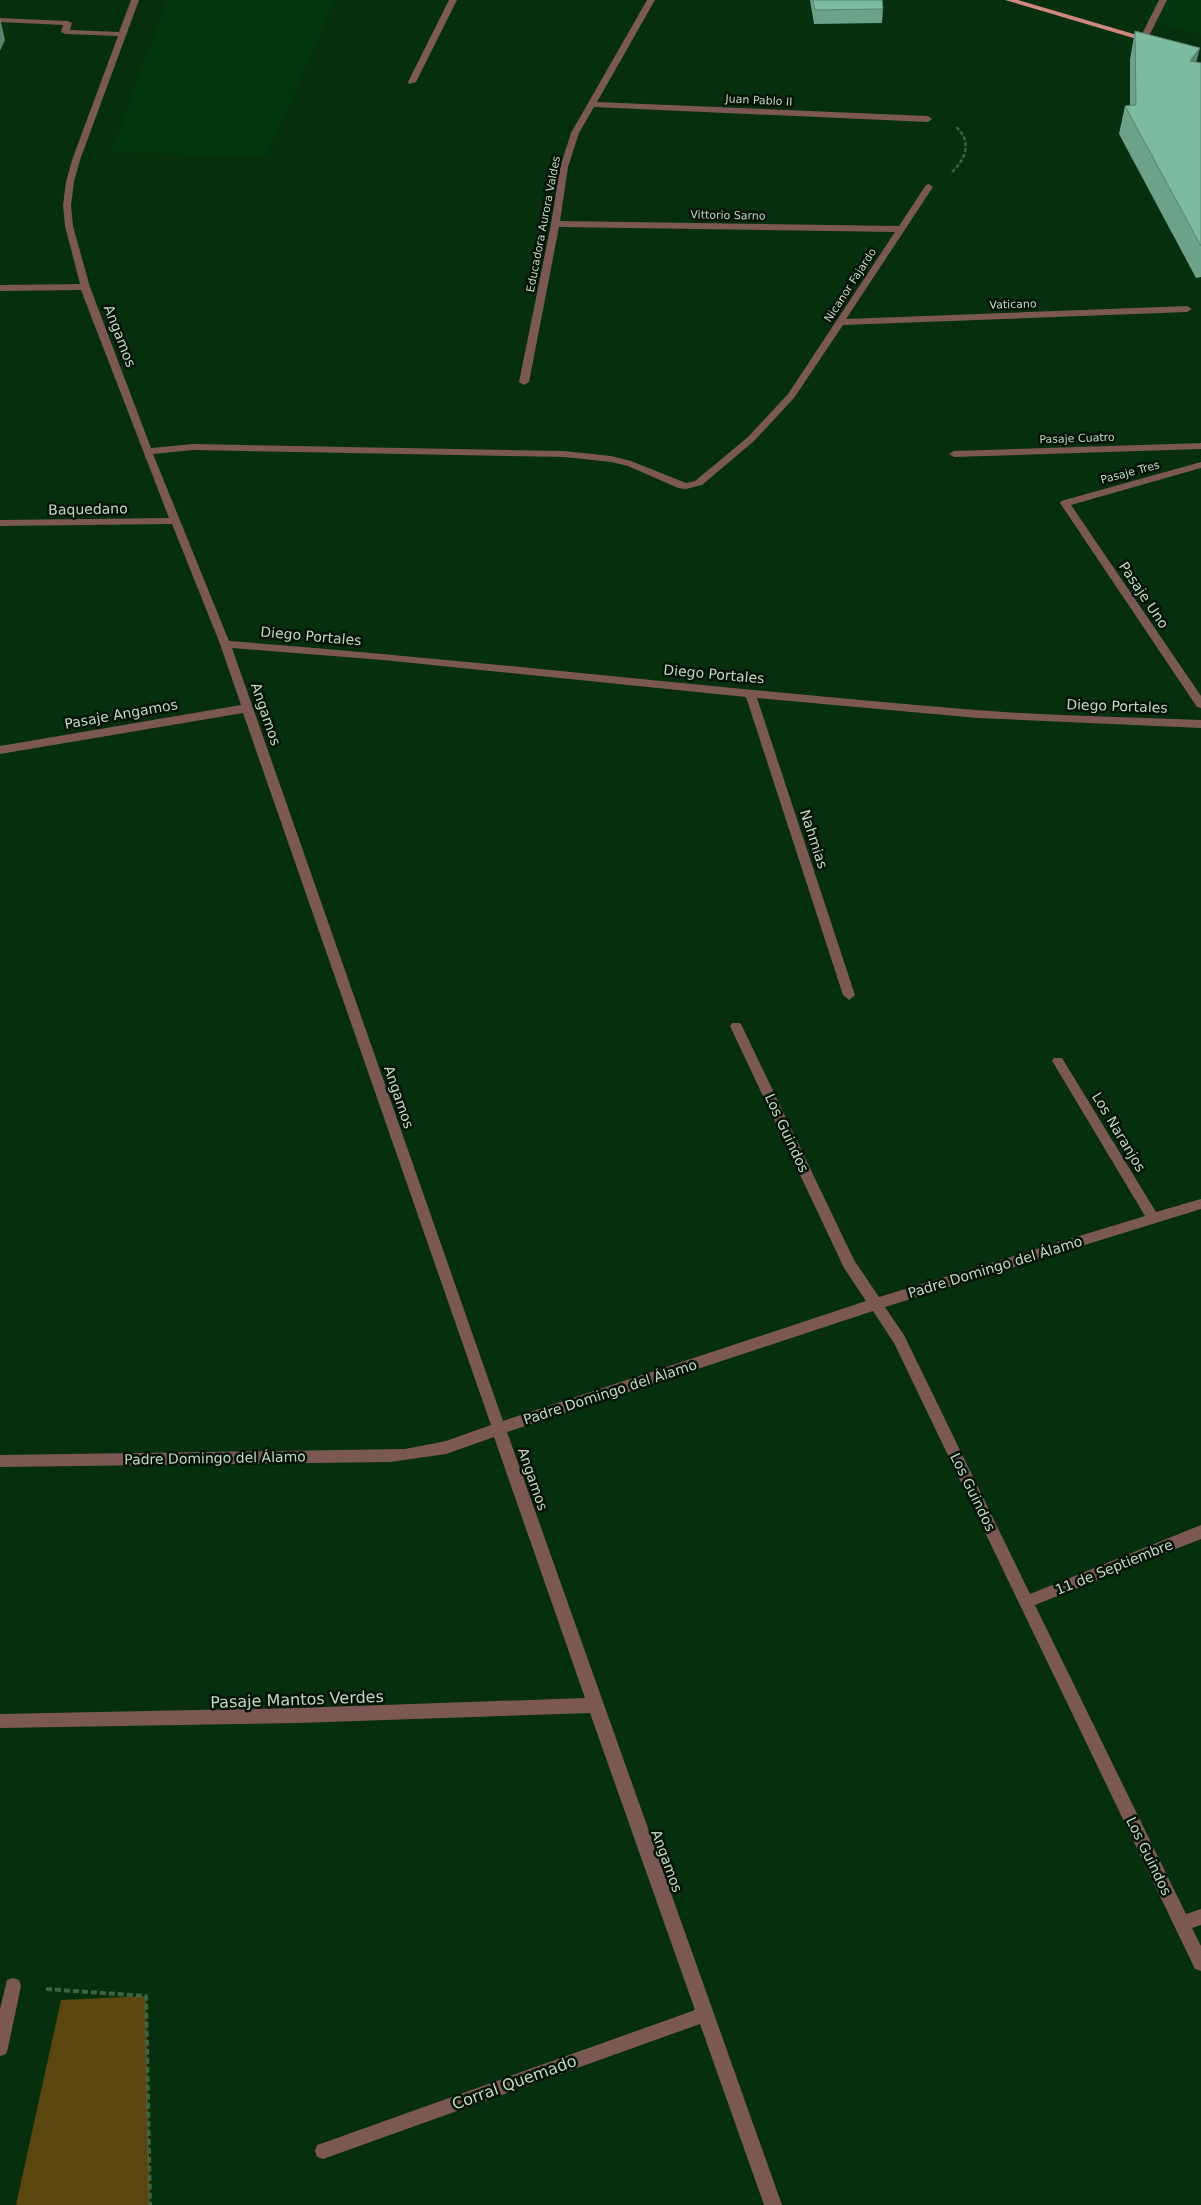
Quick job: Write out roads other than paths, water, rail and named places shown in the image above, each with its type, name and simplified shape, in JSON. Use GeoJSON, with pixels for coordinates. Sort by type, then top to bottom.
{"type":"FeatureCollection","features":[{"type":"Feature","properties":{"kind":"main road"},"geometry":{"type":"LineString","coordinates":[[1014,1],[1163,44]]}},
{"type":"Feature","properties":{"kind":"street","name":"Angamos"},"geometry":{"type":"LineString","coordinates":[[135,0],[76,160],[70,182],[67,205],[69,226],[85,287],[225,644],[248,708],[595,1705],[773,2205]]}},
{"type":"Feature","properties":{"kind":"street"},"geometry":{"type":"LineString","coordinates":[[412,82],[453,0]]}},
{"type":"Feature","properties":{"kind":"street","name":"Educadora Aurora Valdes"},"geometry":{"type":"LineString","coordinates":[[524,382],[555,224],[564,167],[575,133],[650,0]]}},
{"type":"Feature","properties":{"kind":"street"},"geometry":{"type":"LineString","coordinates":[[1144,38],[1163,0]]}},
{"type":"Feature","properties":{"kind":"street"},"geometry":{"type":"LineString","coordinates":[[0,20],[68,23],[65,32],[122,34]]}},
{"type":"Feature","properties":{"kind":"street","name":"Juan Pablo II"},"geometry":{"type":"LineString","coordinates":[[590,104],[928,119]]}},
{"type":"Feature","properties":{"kind":"street","name":"Nicanor Fajardo"},"geometry":{"type":"LineString","coordinates":[[148,451],[193,448],[564,454],[624,462],[678,486],[698,483],[726,461],[767,423],[791,396],[928,187]]}},
{"type":"Feature","properties":{"kind":"street","name":"Vittorio Sarno"},"geometry":{"type":"LineString","coordinates":[[555,224],[901,229]]}},
{"type":"Feature","properties":{"kind":"street"},"geometry":{"type":"LineString","coordinates":[[0,288],[85,287]]}},
{"type":"Feature","properties":{"kind":"street","name":"Vaticano"},"geometry":{"type":"LineString","coordinates":[[839,322],[1187,309]]}},
{"type":"Feature","properties":{"kind":"street","name":"Pasaje Cuatro"},"geometry":{"type":"LineString","coordinates":[[954,454],[1201,446]]}},
{"type":"Feature","properties":{"kind":"street","name":"Pasaje Tres"},"geometry":{"type":"LineString","coordinates":[[1065,502],[1201,465]]}},
{"type":"Feature","properties":{"kind":"street","name":"Pasaje Uno"},"geometry":{"type":"LineString","coordinates":[[1065,502],[1201,704]]}},
{"type":"Feature","properties":{"kind":"street","name":"Baquedano"},"geometry":{"type":"LineString","coordinates":[[0,523],[176,521]]}},
{"type":"Feature","properties":{"kind":"street","name":"Diego Portales"},"geometry":{"type":"LineString","coordinates":[[225,644],[383,656],[627,682],[978,714],[1201,724]]}},
{"type":"Feature","properties":{"kind":"street","name":"Nahmias"},"geometry":{"type":"LineString","coordinates":[[750,692],[849,995]]}},
{"type":"Feature","properties":{"kind":"street","name":"Pasaje Angamos"},"geometry":{"type":"LineString","coordinates":[[0,750],[248,708]]}},
{"type":"Feature","properties":{"kind":"street","name":"Los Guindos"},"geometry":{"type":"LineString","coordinates":[[736,1026],[849,1264],[899,1339],[1201,1963]]}},
{"type":"Feature","properties":{"kind":"street","name":"Los Naranjos"},"geometry":{"type":"LineString","coordinates":[[1058,1061],[1153,1218]]}},
{"type":"Feature","properties":{"kind":"street","name":"Padre Domingo del Álamo"},"geometry":{"type":"LineString","coordinates":[[0,1461],[419,1455],[465,1443],[499,1428],[876,1304],[1201,1204]]}},
{"type":"Feature","properties":{"kind":"street","name":"11 de Septiembre"},"geometry":{"type":"LineString","coordinates":[[1026,1602],[1201,1532]]}},
{"type":"Feature","properties":{"kind":"street","name":"Pasaje Mantos Verdes"},"geometry":{"type":"LineString","coordinates":[[0,1721],[232,1719],[595,1705]]}},
{"type":"Feature","properties":{"kind":"street"},"geometry":{"type":"LineString","coordinates":[[1182,1923],[1201,1917]]}},
{"type":"Feature","properties":{"kind":"street"},"geometry":{"type":"LineString","coordinates":[[0,2048],[13,1986]]}},
{"type":"Feature","properties":{"kind":"street","name":"Corral Quemado"},"geometry":{"type":"LineString","coordinates":[[323,2151],[706,2014]]}}]}
